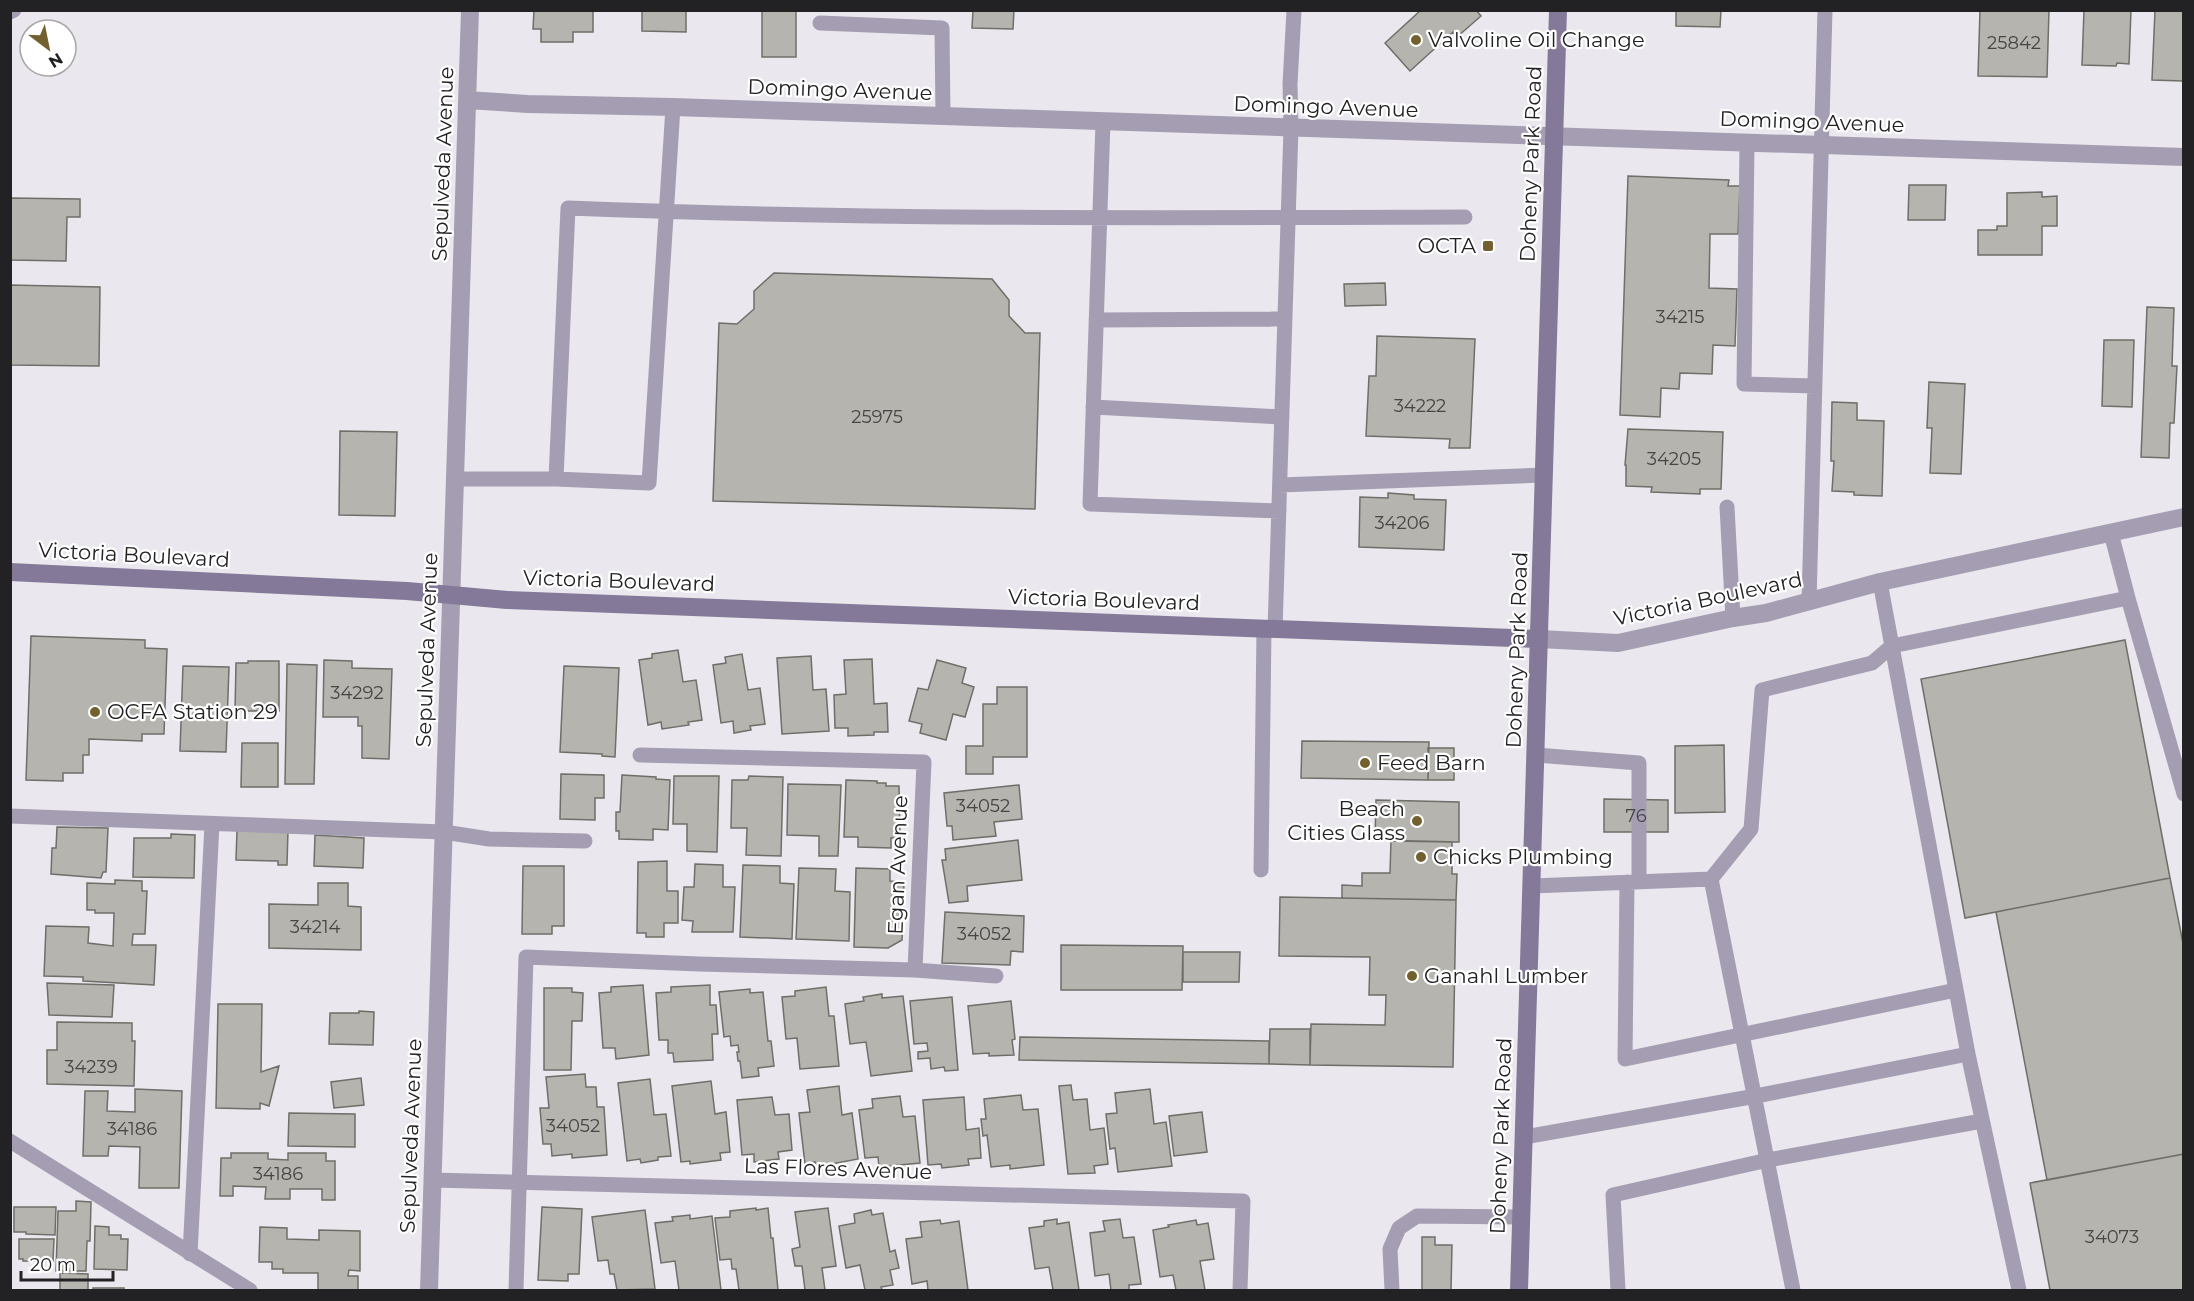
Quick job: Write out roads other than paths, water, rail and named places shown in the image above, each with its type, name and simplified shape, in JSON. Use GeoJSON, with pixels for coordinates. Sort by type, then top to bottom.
{"type":"FeatureCollection","features":[{"type":"Feature","properties":{"kind":"street","name":"Sepulveda Avenue"},"geometry":{"type":"LineString","coordinates":[[429,1290],[470,10]]}},
{"type":"Feature","properties":{"kind":"street","name":"Doheny Park Road"},"geometry":{"type":"LineString","coordinates":[[1520,1290],[1558,10]]}},
{"type":"Feature","properties":{"kind":"street","name":"Domingo Avenue"},"geometry":{"type":"LineString","coordinates":[[467,100],[528,104],[2184,157]]}},
{"type":"Feature","properties":{"kind":"street","name":"Victoria Boulevard"},"geometry":{"type":"LineString","coordinates":[[10,572],[451,594],[507,600],[1618,643],[1766,613],[1880,582],[2184,517]]}},
{"type":"Feature","properties":{"kind":"lane"},"geometry":{"type":"LineString","coordinates":[[1261,870],[1269,629],[1279,511],[1294,10]]}},
{"type":"Feature","properties":{"kind":"lane"},"geometry":{"type":"LineString","coordinates":[[1809,602],[1825,10]]}},
{"type":"Feature","properties":{"kind":"lane"},"geometry":{"type":"LineString","coordinates":[[820,23],[942,28],[943,117]]}},
{"type":"Feature","properties":{"kind":"lane"},"geometry":{"type":"LineString","coordinates":[[455,479],[556,479],[649,483],[673,107]]}},
{"type":"Feature","properties":{"kind":"lane"},"geometry":{"type":"LineString","coordinates":[[1103,122],[1090,504],[1279,511]]}},
{"type":"Feature","properties":{"kind":"lane"},"geometry":{"type":"LineString","coordinates":[[1747,143],[1744,384],[1814,386]]}},
{"type":"Feature","properties":{"kind":"lane"},"geometry":{"type":"LineString","coordinates":[[556,479],[568,208],[767,216],[1465,217]]}},
{"type":"Feature","properties":{"kind":"lane"},"geometry":{"type":"LineString","coordinates":[[1096,320],[1285,318]]}},
{"type":"Feature","properties":{"kind":"lane"},"geometry":{"type":"LineString","coordinates":[[1093,407],[1282,417]]}},
{"type":"Feature","properties":{"kind":"lane"},"geometry":{"type":"LineString","coordinates":[[1280,484],[1544,475]]}},
{"type":"Feature","properties":{"kind":"lane"},"geometry":{"type":"LineString","coordinates":[[1727,507],[1733,618]]}},
{"type":"Feature","properties":{"kind":"lane"},"geometry":{"type":"LineString","coordinates":[[2111,533],[2184,794]]}},
{"type":"Feature","properties":{"kind":"lane"},"geometry":{"type":"LineString","coordinates":[[1880,582],[1968,1054],[2019,1290]]}},
{"type":"Feature","properties":{"kind":"lane"},"geometry":{"type":"LineString","coordinates":[[1793,1290],[1712,879],[1751,829],[1762,690],[1872,663],[1892,646],[2128,598]]}},
{"type":"Feature","properties":{"kind":"lane","name":"Egan Avenue"},"geometry":{"type":"LineString","coordinates":[[640,755],[924,762],[915,970]]}},
{"type":"Feature","properties":{"kind":"lane"},"geometry":{"type":"LineString","coordinates":[[1536,755],[1639,763],[1625,1059],[1956,990]]}},
{"type":"Feature","properties":{"kind":"lane"},"geometry":{"type":"LineString","coordinates":[[10,816],[444,832],[489,839],[585,841]]}},
{"type":"Feature","properties":{"kind":"lane"},"geometry":{"type":"LineString","coordinates":[[190,1254],[212,824]]}},
{"type":"Feature","properties":{"kind":"lane"},"geometry":{"type":"LineString","coordinates":[[1532,885],[1712,879]]}},
{"type":"Feature","properties":{"kind":"lane"},"geometry":{"type":"LineString","coordinates":[[516,1290],[526,957],[915,970],[996,976]]}},
{"type":"Feature","properties":{"kind":"lane"},"geometry":{"type":"LineString","coordinates":[[1524,1137],[1756,1096],[1968,1054]]}},
{"type":"Feature","properties":{"kind":"lane"},"geometry":{"type":"LineString","coordinates":[[1618,1290],[1613,1195],[1768,1160],[1982,1121]]}},
{"type":"Feature","properties":{"kind":"lane"},"geometry":{"type":"LineString","coordinates":[[10,1141],[250,1290]]}},
{"type":"Feature","properties":{"kind":"lane","name":"Las Flores Avenue"},"geometry":{"type":"LineString","coordinates":[[432,1180],[1243,1201],[1240,1290]]}},
{"type":"Feature","properties":{"kind":"lane"},"geometry":{"type":"LineString","coordinates":[[1392,1290],[1390,1250],[1400,1228],[1417,1216],[1521,1217]]}},
{"type":"Feature","properties":{"kind":"place","name":"Valvoline Oil Change"},"geometry":{"type":"Point","coordinates":[1416,40]}},
{"type":"Feature","properties":{"kind":"place","name":"OCTA"},"geometry":{"type":"Point","coordinates":[1488,246]}},
{"type":"Feature","properties":{"kind":"place","name":"OCFA Station 29"},"geometry":{"type":"Point","coordinates":[95,712]}},
{"type":"Feature","properties":{"kind":"place","name":"Feed Barn"},"geometry":{"type":"Point","coordinates":[1365,763]}},
{"type":"Feature","properties":{"kind":"place","name":"Beach Cities Glass"},"geometry":{"type":"Point","coordinates":[1417,821]}},
{"type":"Feature","properties":{"kind":"place","name":"Chicks Plumbing"},"geometry":{"type":"Point","coordinates":[1421,857]}},
{"type":"Feature","properties":{"kind":"place","name":"Ganahl Lumber"},"geometry":{"type":"Point","coordinates":[1412,976]}}]}
